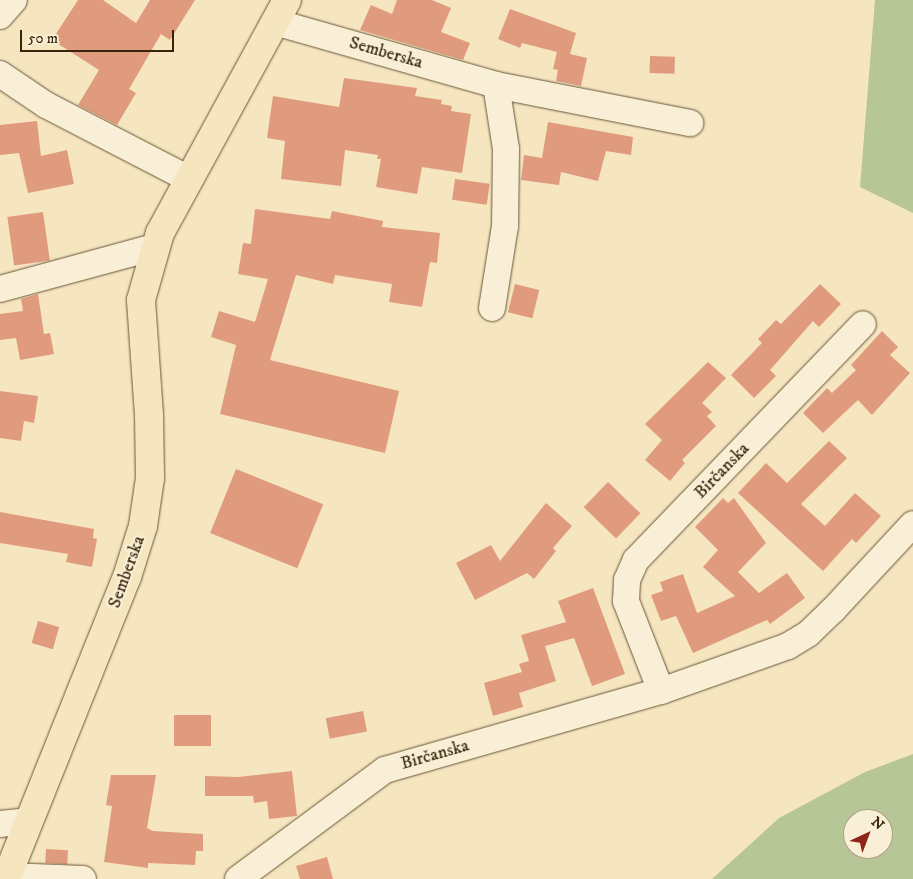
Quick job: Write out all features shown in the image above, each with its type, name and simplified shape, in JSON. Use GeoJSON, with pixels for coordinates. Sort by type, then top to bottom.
{"type":"FeatureCollection","features":[{"type":"Feature","properties":{"kind":"main road","name":"Semberska"},"geometry":{"type":"LineString","coordinates":[[6,878],[127,577],[143,526],[150,478],[141,300],[155,247],[160,233],[281,11]]}},
{"type":"Feature","properties":{"kind":"street"},"geometry":{"type":"LineString","coordinates":[[0,16],[14,0]]}},
{"type":"Feature","properties":{"kind":"street","name":"Semberska"},"geometry":{"type":"LineString","coordinates":[[281,11],[496,85],[690,123]]}},
{"type":"Feature","properties":{"kind":"street"},"geometry":{"type":"LineString","coordinates":[[0,74],[46,105],[189,179]]}},
{"type":"Feature","properties":{"kind":"street"},"geometry":{"type":"LineString","coordinates":[[492,308],[505,226],[506,149],[496,85]]}},
{"type":"Feature","properties":{"kind":"street"},"geometry":{"type":"LineString","coordinates":[[0,289],[155,247]]}},
{"type":"Feature","properties":{"kind":"street","name":"Birčanska"},"geometry":{"type":"LineString","coordinates":[[661,691],[626,601],[627,580],[636,560],[863,324]]}},
{"type":"Feature","properties":{"kind":"street","name":"Birčanska"},"geometry":{"type":"LineString","coordinates":[[238,879],[386,770],[661,691],[788,646],[808,634],[913,524]]}},
{"type":"Feature","properties":{"kind":"street"},"geometry":{"type":"LineString","coordinates":[[0,824],[28,821]]}},
{"type":"Feature","properties":{"kind":"street"},"geometry":{"type":"LineString","coordinates":[[6,878],[83,879]]}},
{"type":"Feature","properties":{"kind":"green space"},"geometry":{"type":"Polygon","coordinates":[[[875,0],[913,0],[913,213],[860,187],[875,0]]]}},
{"type":"Feature","properties":{"kind":"green space"},"geometry":{"type":"Polygon","coordinates":[[[913,754],[913,879],[712,879],[779,818],[865,772],[913,754]]]}},
{"type":"Feature","properties":{"kind":"building"},"geometry":{"type":"Polygon","coordinates":[[[78,0],[103,0],[136,23],[150,0],[195,0],[170,40],[161,34],[129,89],[136,93],[117,125],[78,105],[99,70],[52,40],[78,0]]]}},
{"type":"Feature","properties":{"kind":"building"},"geometry":{"type":"Polygon","coordinates":[[[397,0],[432,0],[451,8],[441,32],[470,43],[463,60],[360,30],[371,5],[392,14],[397,0]]]}},
{"type":"Feature","properties":{"kind":"building"},"geometry":{"type":"Polygon","coordinates":[[[510,9],[576,33],[570,54],[587,58],[581,86],[556,81],[558,70],[553,69],[557,52],[522,43],[520,48],[498,39],[510,9]]]}},
{"type":"Feature","properties":{"kind":"building"},"geometry":{"type":"Polygon","coordinates":[[[650,56],[675,57],[674,74],[649,73],[650,56]]]}},
{"type":"Feature","properties":{"kind":"building"},"geometry":{"type":"Polygon","coordinates":[[[344,78],[417,88],[415,96],[442,100],[441,104],[452,106],[451,111],[471,114],[462,173],[422,167],[417,194],[376,187],[381,159],[377,159],[378,155],[345,150],[341,186],[281,179],[285,141],[267,138],[273,96],[339,107],[344,78]]]}},
{"type":"Feature","properties":{"kind":"building"},"geometry":{"type":"Polygon","coordinates":[[[37,121],[41,156],[67,150],[74,184],[28,193],[19,153],[0,155],[0,125],[37,121]]]}},
{"type":"Feature","properties":{"kind":"building"},"geometry":{"type":"Polygon","coordinates":[[[548,122],[633,137],[631,155],[606,151],[598,181],[561,172],[559,185],[521,180],[524,155],[542,158],[548,122]]]}},
{"type":"Feature","properties":{"kind":"building"},"geometry":{"type":"Polygon","coordinates":[[[455,179],[490,184],[487,205],[452,200],[455,179]]]}},
{"type":"Feature","properties":{"kind":"building"},"geometry":{"type":"Polygon","coordinates":[[[255,209],[330,219],[332,211],[383,221],[382,227],[440,233],[437,263],[430,262],[422,307],[389,302],[392,284],[335,275],[333,284],[296,275],[270,360],[399,391],[385,453],[220,414],[236,345],[211,337],[219,311],[255,322],[268,279],[238,274],[243,243],[251,244],[255,209]]]}},
{"type":"Feature","properties":{"kind":"building"},"geometry":{"type":"Polygon","coordinates":[[[43,212],[50,261],[14,266],[7,217],[43,212]]]}},
{"type":"Feature","properties":{"kind":"building"},"geometry":{"type":"Polygon","coordinates":[[[515,284],[539,290],[532,318],[508,312],[515,284]]]}},
{"type":"Feature","properties":{"kind":"building"},"geometry":{"type":"Polygon","coordinates":[[[820,284],[841,304],[819,327],[813,321],[770,370],[776,376],[754,398],[731,375],[762,343],[758,339],[776,320],[781,324],[820,284]]]}},
{"type":"Feature","properties":{"kind":"building"},"geometry":{"type":"Polygon","coordinates":[[[38,294],[44,334],[50,333],[54,354],[20,360],[16,338],[0,340],[0,314],[23,311],[21,299],[38,294]]]}},
{"type":"Feature","properties":{"kind":"building"},"geometry":{"type":"Polygon","coordinates":[[[882,331],[898,347],[890,355],[910,373],[872,415],[858,400],[823,433],[803,413],[827,388],[832,393],[856,370],[851,365],[882,331]]]}},
{"type":"Feature","properties":{"kind":"building"},"geometry":{"type":"Polygon","coordinates":[[[708,362],[726,378],[702,403],[712,412],[707,416],[716,426],[682,460],[685,463],[670,481],[645,460],[662,440],[645,424],[708,362]]]}},
{"type":"Feature","properties":{"kind":"building"},"geometry":{"type":"Polygon","coordinates":[[[0,391],[38,396],[34,423],[24,421],[21,441],[0,438],[0,391]]]}},
{"type":"Feature","properties":{"kind":"building"},"geometry":{"type":"Polygon","coordinates":[[[829,441],[847,458],[801,504],[825,526],[855,493],[881,516],[856,543],[852,539],[823,571],[738,493],[766,463],[787,483],[829,441]]]}},
{"type":"Feature","properties":{"kind":"building"},"geometry":{"type":"Polygon","coordinates":[[[236,469],[323,504],[297,568],[210,533],[236,469]]]}},
{"type":"Feature","properties":{"kind":"building"},"geometry":{"type":"Polygon","coordinates":[[[608,482],[640,513],[616,538],[584,507],[608,482]]]}},
{"type":"Feature","properties":{"kind":"building"},"geometry":{"type":"Polygon","coordinates":[[[723,498],[728,503],[734,498],[766,543],[738,572],[759,593],[787,573],[805,598],[770,624],[767,620],[693,653],[676,616],[661,621],[651,595],[663,591],[660,582],[683,574],[697,613],[735,596],[703,567],[718,550],[695,527],[723,498]]]}},
{"type":"Feature","properties":{"kind":"building"},"geometry":{"type":"Polygon","coordinates":[[[546,503],[572,526],[553,548],[556,551],[534,579],[527,573],[475,600],[456,563],[491,545],[500,561],[546,503]]]}},
{"type":"Feature","properties":{"kind":"building"},"geometry":{"type":"Polygon","coordinates":[[[0,512],[94,529],[93,538],[97,539],[92,567],[66,562],[68,554],[0,543],[0,512]]]}},
{"type":"Feature","properties":{"kind":"building"},"geometry":{"type":"Polygon","coordinates":[[[593,588],[625,674],[592,686],[574,638],[545,646],[556,681],[519,693],[523,707],[493,716],[484,683],[522,672],[519,664],[529,661],[521,635],[566,622],[558,601],[593,588]]]}},
{"type":"Feature","properties":{"kind":"building"},"geometry":{"type":"Polygon","coordinates":[[[38,621],[59,627],[53,649],[32,643],[38,621]]]}},
{"type":"Feature","properties":{"kind":"building"},"geometry":{"type":"Polygon","coordinates":[[[363,711],[367,732],[330,739],[326,718],[363,711]]]}},
{"type":"Feature","properties":{"kind":"building"},"geometry":{"type":"Polygon","coordinates":[[[174,715],[211,715],[211,746],[174,746],[174,715]]]}},
{"type":"Feature","properties":{"kind":"building"},"geometry":{"type":"Polygon","coordinates":[[[292,771],[297,816],[269,819],[267,801],[254,803],[253,796],[205,796],[205,776],[238,777],[292,771]]]}},
{"type":"Feature","properties":{"kind":"building"},"geometry":{"type":"Polygon","coordinates":[[[111,775],[156,775],[147,828],[153,831],[203,834],[203,851],[196,851],[195,865],[148,863],[148,868],[104,862],[112,806],[106,805],[111,775]]]}},
{"type":"Feature","properties":{"kind":"building"},"geometry":{"type":"Polygon","coordinates":[[[46,849],[68,850],[67,864],[45,863],[46,849]]]}},
{"type":"Feature","properties":{"kind":"building"},"geometry":{"type":"Polygon","coordinates":[[[327,857],[333,879],[300,879],[296,866],[327,857]]]}}]}
